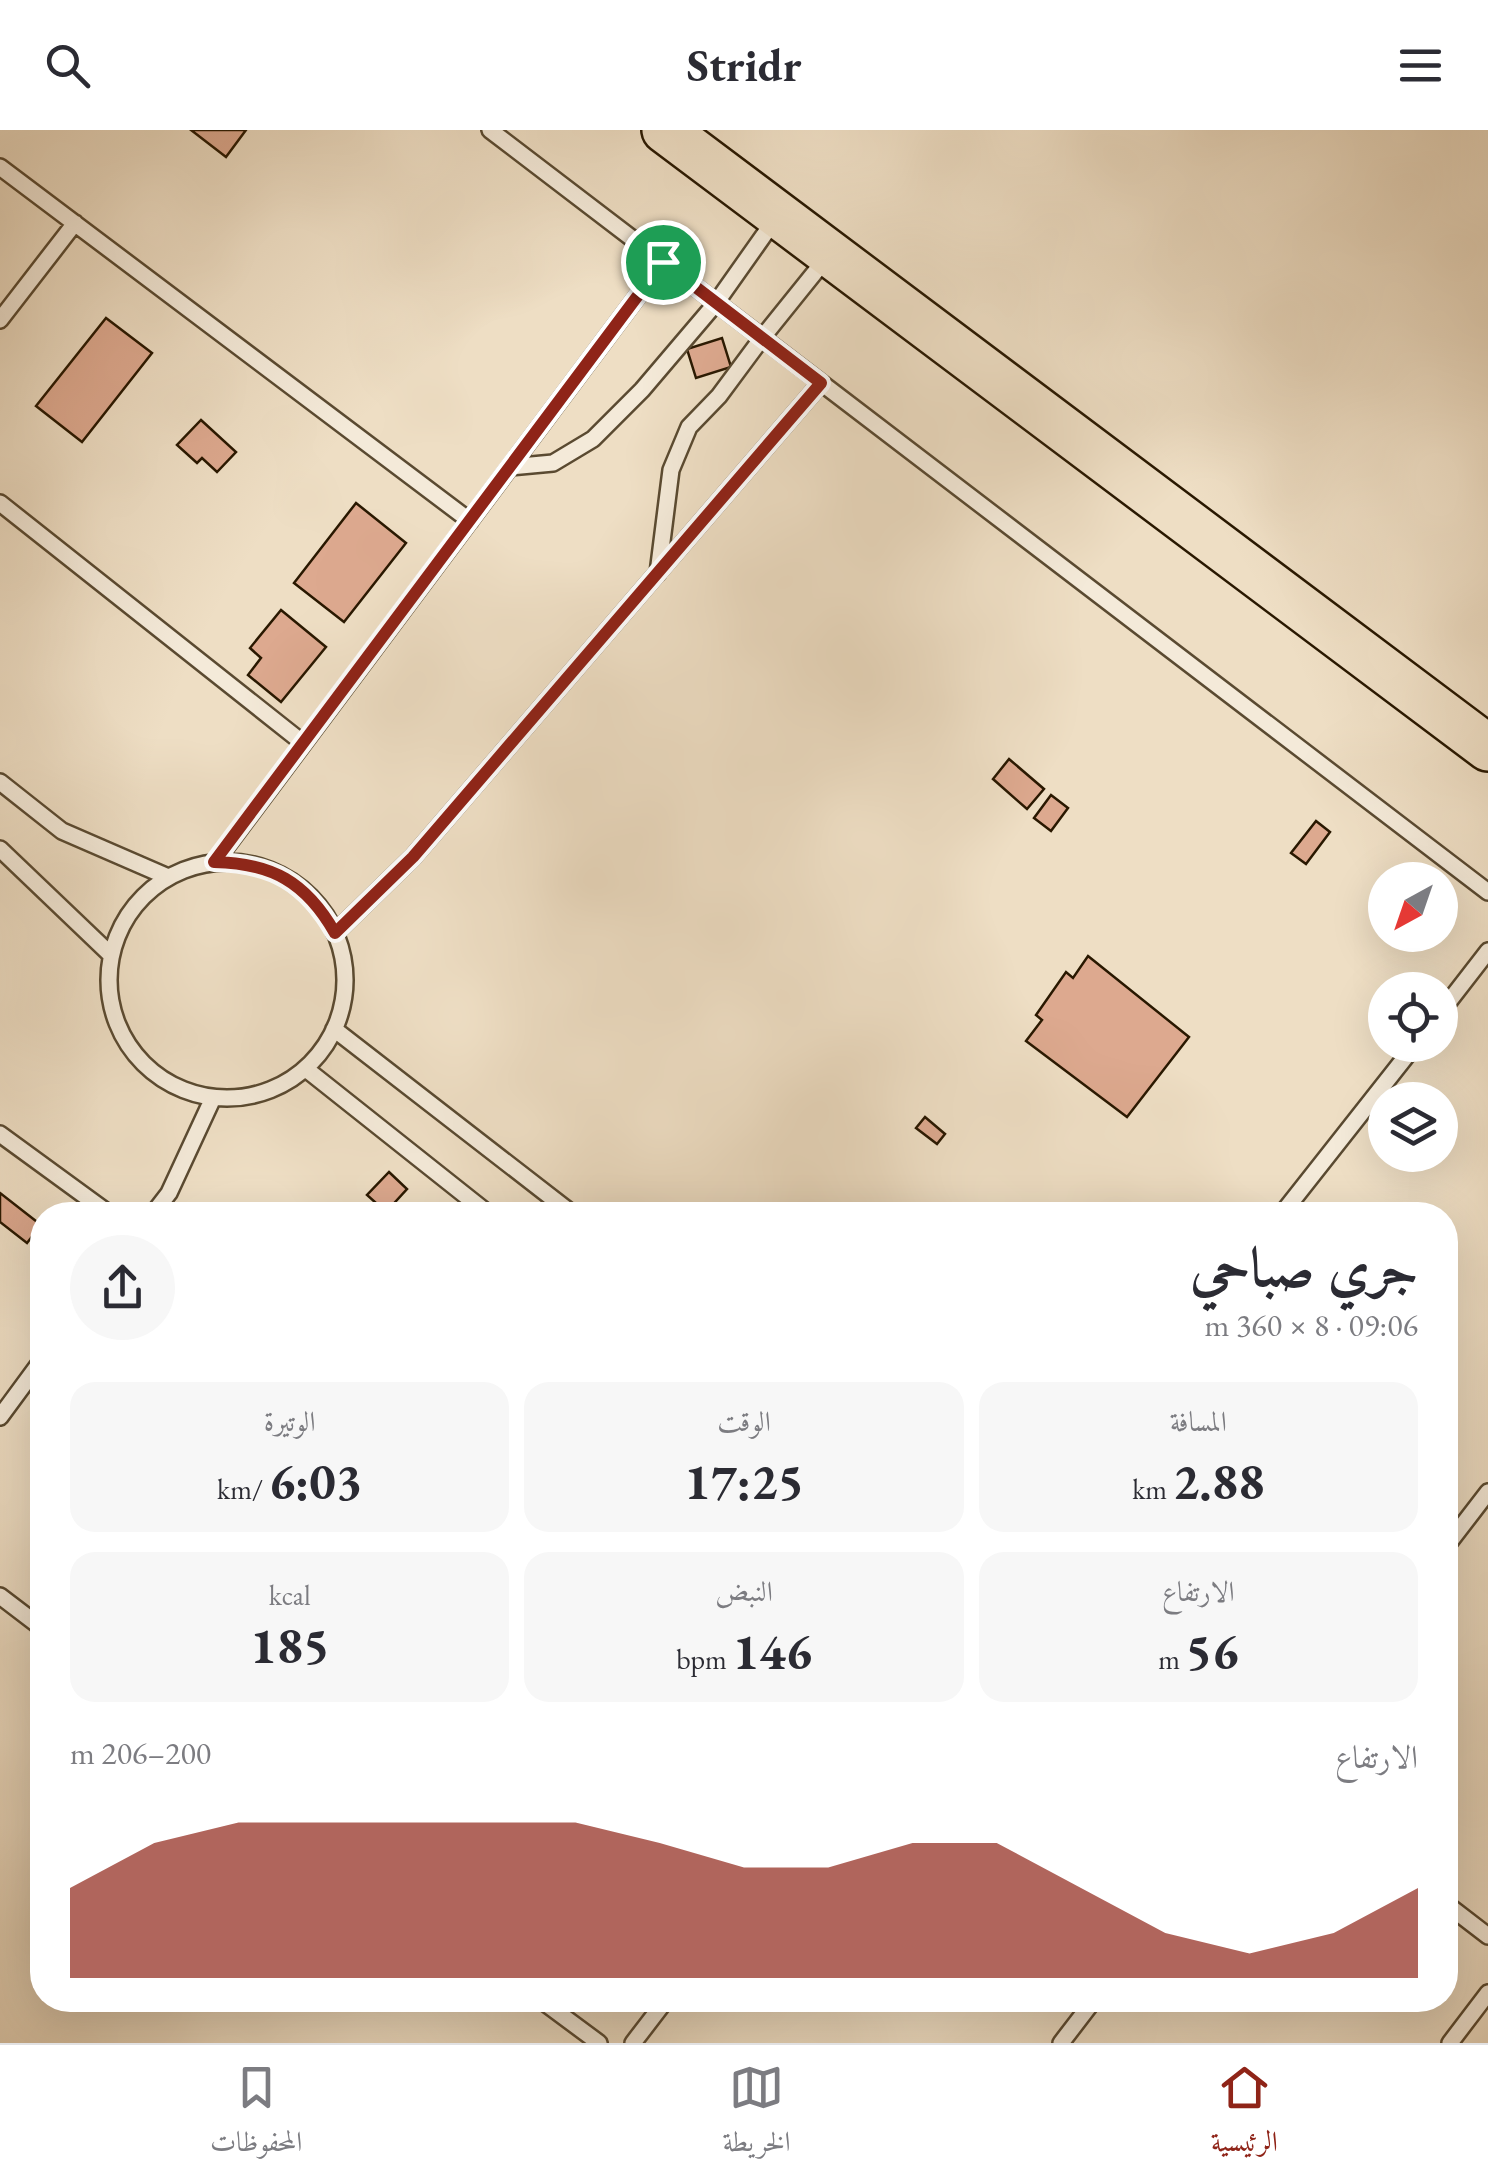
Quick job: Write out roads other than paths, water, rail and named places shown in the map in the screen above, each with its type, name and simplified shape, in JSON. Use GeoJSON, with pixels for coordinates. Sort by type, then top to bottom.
{"type":"FeatureCollection","features":[{"type":"Feature","properties":{"kind":"main road"},"geometry":{"type":"LineString","coordinates":[[665,130],[1488,748]]}},
{"type":"Feature","properties":{"kind":"lane"},"geometry":{"type":"LineString","coordinates":[[490,130],[1488,892]]}},
{"type":"Feature","properties":{"kind":"lane"},"geometry":{"type":"LineString","coordinates":[[0,167],[470,520]]}},
{"type":"Feature","properties":{"kind":"lane"},"geometry":{"type":"LineString","coordinates":[[510,467],[553,463],[593,439],[642,390],[716,303],[779,215]]}},
{"type":"Feature","properties":{"kind":"lane"},"geometry":{"type":"LineString","coordinates":[[0,320],[75,223]]}},
{"type":"Feature","properties":{"kind":"lane"},"geometry":{"type":"LineString","coordinates":[[658,573],[671,470],[689,427],[719,396],[830,254]]}},
{"type":"Feature","properties":{"kind":"lane"},"geometry":{"type":"LineString","coordinates":[[214,862],[663,262]]}},
{"type":"Feature","properties":{"kind":"lane"},"geometry":{"type":"LineString","coordinates":[[335,933],[413,857],[821,383]]}},
{"type":"Feature","properties":{"kind":"lane"},"geometry":{"type":"LineString","coordinates":[[0,503],[304,743]]}},
{"type":"Feature","properties":{"kind":"lane"},"geometry":{"type":"LineString","coordinates":[[0,782],[62,831],[168,877]]}},
{"type":"Feature","properties":{"kind":"lane"},"geometry":{"type":"LineString","coordinates":[[0,849],[111,955]]}},
{"type":"Feature","properties":{"kind":"lane"},"geometry":{"type":"LineString","coordinates":[[240,862],[286,878],[306,893],[335,933],[345,981],[334,1029],[306,1069],[263,1093],[214,1098],[167,1082],[147,1067],[118,1028],[110,1004],[108,979],[119,931],[148,892],[190,867],[240,862]]}},
{"type":"Feature","properties":{"kind":"lane"},"geometry":{"type":"LineString","coordinates":[[1458,989],[1488,951]]}},
{"type":"Feature","properties":{"kind":"lane"},"geometry":{"type":"LineString","coordinates":[[334,1029],[557,1202]]}},
{"type":"Feature","properties":{"kind":"lane"},"geometry":{"type":"LineString","coordinates":[[1292,1202],[1402,1062]]}},
{"type":"Feature","properties":{"kind":"lane"},"geometry":{"type":"LineString","coordinates":[[306,1069],[474,1202]]}},
{"type":"Feature","properties":{"kind":"lane"},"geometry":{"type":"LineString","coordinates":[[162,1202],[214,1098]]}},
{"type":"Feature","properties":{"kind":"lane"},"geometry":{"type":"LineString","coordinates":[[0,1134],[93,1202]]}},
{"type":"Feature","properties":{"kind":"lane"},"geometry":{"type":"LineString","coordinates":[[0,1416],[30,1376]]}},
{"type":"Feature","properties":{"kind":"lane"},"geometry":{"type":"LineString","coordinates":[[1458,1531],[1488,1492]]}},
{"type":"Feature","properties":{"kind":"lane"},"geometry":{"type":"LineString","coordinates":[[0,1596],[30,1619]]}},
{"type":"Feature","properties":{"kind":"lane"},"geometry":{"type":"LineString","coordinates":[[1458,1913],[1488,1936]]}},
{"type":"Feature","properties":{"kind":"lane"},"geometry":{"type":"LineString","coordinates":[[1450,2043],[1488,1993]]}},
{"type":"Feature","properties":{"kind":"lane"},"geometry":{"type":"LineString","coordinates":[[557,2012],[599,2043]]}},
{"type":"Feature","properties":{"kind":"lane"},"geometry":{"type":"LineString","coordinates":[[633,2043],[657,2012]]}},
{"type":"Feature","properties":{"kind":"lane"},"geometry":{"type":"LineString","coordinates":[[1061,2043],[1085,2012]]}}]}
